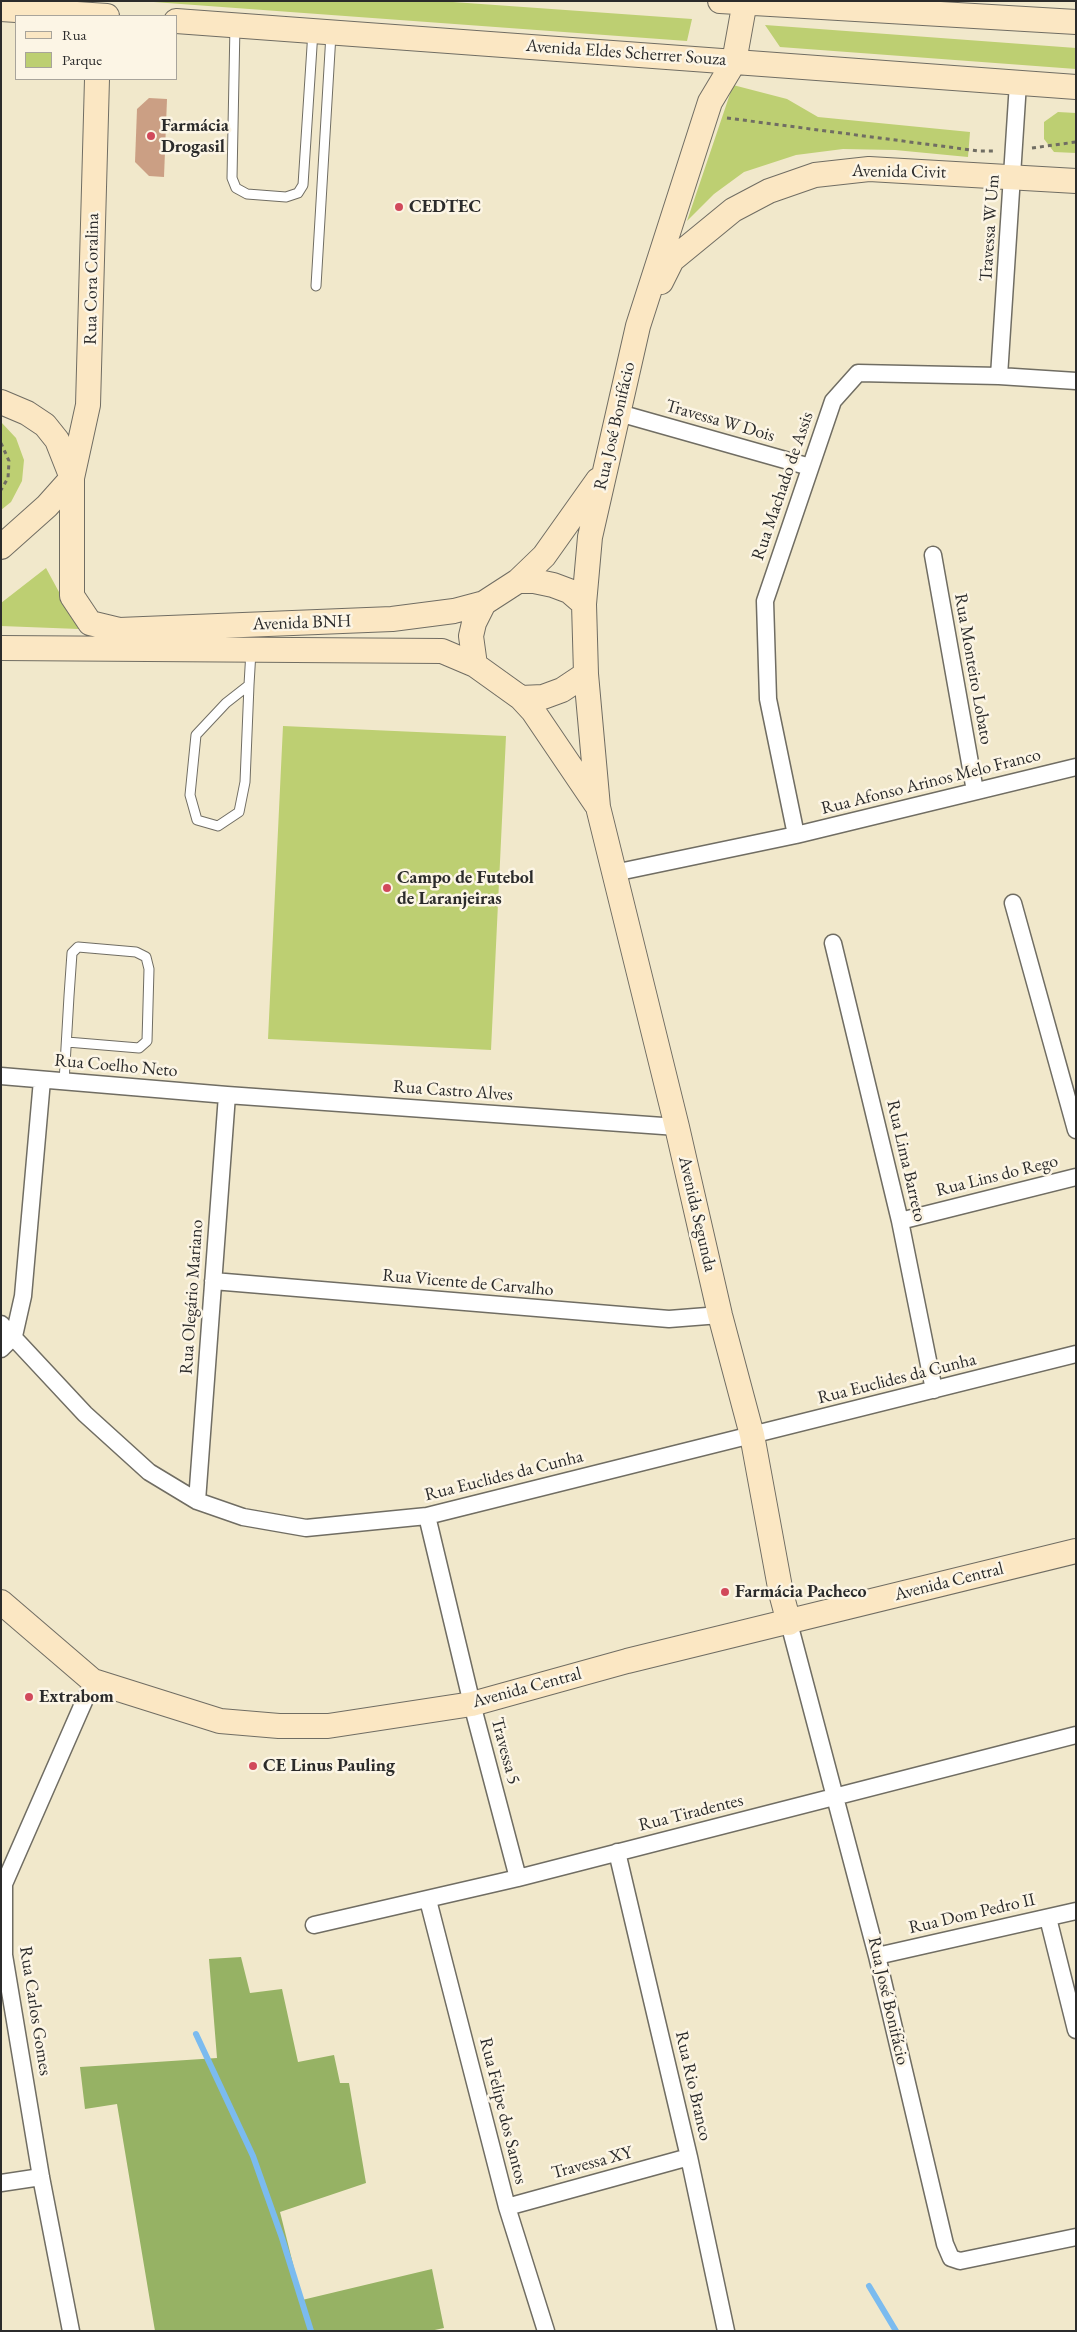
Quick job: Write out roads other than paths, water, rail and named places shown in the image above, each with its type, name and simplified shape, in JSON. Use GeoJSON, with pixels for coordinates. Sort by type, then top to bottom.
{"type":"FeatureCollection","features":[{"type":"Feature","properties":{"kind":"street"},"geometry":{"type":"LineString","coordinates":[[99,1],[99,15]]}},
{"type":"Feature","properties":{"kind":"street"},"geometry":{"type":"LineString","coordinates":[[720,1],[1076,22]]}},
{"type":"Feature","properties":{"kind":"street"},"geometry":{"type":"LineString","coordinates":[[734,62],[745,2]]}},
{"type":"Feature","properties":{"kind":"street"},"geometry":{"type":"LineString","coordinates":[[1,9],[85,15]]}},
{"type":"Feature","properties":{"kind":"street","name":"Avenida Eldes Scherrer Souza"},"geometry":{"type":"LineString","coordinates":[[178,21],[1076,87]]}},
{"type":"Feature","properties":{"kind":"street","name":"Rua José Bonifácio"},"geometry":{"type":"LineString","coordinates":[[598,807],[586,674],[584,604],[590,537],[638,326],[705,115],[710,102],[734,62]]}},
{"type":"Feature","properties":{"kind":"street","name":"Rua Cora Coralina"},"geometry":{"type":"LineString","coordinates":[[72,478],[88,405],[97,80]]}},
{"type":"Feature","properties":{"kind":"street","name":"Travessa W Um"},"geometry":{"type":"LineString","coordinates":[[999,376],[1014,176],[1018,83]]}},
{"type":"Feature","properties":{"kind":"street","name":"Avenida Civit"},"geometry":{"type":"LineString","coordinates":[[638,326],[672,260],[733,210],[769,191],[815,175],[869,169],[1076,181]]}},
{"type":"Feature","properties":{"kind":"street","name":"Rua Machado de Assis"},"geometry":{"type":"LineString","coordinates":[[796,835],[768,699],[765,601],[833,401],[858,373],[999,376],[1075,383]]}},
{"type":"Feature","properties":{"kind":"street"},"geometry":{"type":"LineString","coordinates":[[1,402],[27,413],[45,425],[57,440],[72,478],[47,506],[1,546]]}},
{"type":"Feature","properties":{"kind":"street","name":"Travessa W Dois"},"geometry":{"type":"LineString","coordinates":[[619,413],[810,468]]}},
{"type":"Feature","properties":{"kind":"street","name":"Avenida BNH"},"geometry":{"type":"LineString","coordinates":[[72,478],[72,596],[90,623],[119,630],[392,619],[454,611],[484,603],[518,581],[544,556],[604,472]]}},
{"type":"Feature","properties":{"kind":"street","name":"Rua Monteiro Lobato"},"geometry":{"type":"LineString","coordinates":[[932,555],[975,791]]}},
{"type":"Feature","properties":{"kind":"street"},"geometry":{"type":"LineString","coordinates":[[518,581],[534,581],[553,585],[569,591],[584,604]]}},
{"type":"Feature","properties":{"kind":"street"},"geometry":{"type":"LineString","coordinates":[[475,665],[471,636],[474,623],[484,603]]}},
{"type":"Feature","properties":{"kind":"street","name":"Avenida BNH"},"geometry":{"type":"LineString","coordinates":[[1,648],[442,651],[475,665],[521,698],[533,711],[598,807]]}},
{"type":"Feature","properties":{"kind":"street"},"geometry":{"type":"LineString","coordinates":[[521,698],[543,697],[562,690],[586,674]]}},
{"type":"Feature","properties":{"kind":"street","name":"Rua Afonso Arinos Melo Franco"},"geometry":{"type":"LineString","coordinates":[[614,873],[796,835],[1076,767]]}},
{"type":"Feature","properties":{"kind":"street","name":"Avenida Segunda"},"geometry":{"type":"LineString","coordinates":[[598,807],[677,1127],[720,1315],[752,1435],[781,1593],[789,1623]]}},
{"type":"Feature","properties":{"kind":"street"},"geometry":{"type":"LineString","coordinates":[[1013,903],[1076,1130]]}},
{"type":"Feature","properties":{"kind":"street","name":"Rua Lima Barreto"},"geometry":{"type":"LineString","coordinates":[[832,943],[900,1221],[934,1390]]}},
{"type":"Feature","properties":{"kind":"street","name":"Rua Coelho Neto"},"geometry":{"type":"LineString","coordinates":[[1,1076],[227,1096]]}},
{"type":"Feature","properties":{"kind":"street"},"geometry":{"type":"LineString","coordinates":[[1,1349],[14,1336],[23,1296],[42,1080]]}},
{"type":"Feature","properties":{"kind":"street","name":"Rua Castro Alves"},"geometry":{"type":"LineString","coordinates":[[227,1096],[677,1127]]}},
{"type":"Feature","properties":{"kind":"street","name":"Rua Olegário Mariano"},"geometry":{"type":"LineString","coordinates":[[197,1501],[227,1096]]}},
{"type":"Feature","properties":{"kind":"street","name":"Rua Lins do Rego"},"geometry":{"type":"LineString","coordinates":[[900,1221],[1076,1177]]}},
{"type":"Feature","properties":{"kind":"street","name":"Rua Vicente de Carvalho"},"geometry":{"type":"LineString","coordinates":[[213,1281],[669,1320],[720,1315]]}},
{"type":"Feature","properties":{"kind":"street","name":"Rua Euclides da Cunha"},"geometry":{"type":"LineString","coordinates":[[1,1324],[92,1420],[149,1472],[197,1501],[243,1517],[306,1528],[426,1516],[1076,1354]]}},
{"type":"Feature","properties":{"kind":"street","name":"Travessa 5"},"geometry":{"type":"LineString","coordinates":[[426,1516],[472,1704],[518,1878]]}},
{"type":"Feature","properties":{"kind":"street","name":"Avenida Central"},"geometry":{"type":"LineString","coordinates":[[1,1602],[93,1681],[220,1721],[279,1726],[328,1726],[472,1704],[627,1661],[789,1623],[1076,1551]]}},
{"type":"Feature","properties":{"kind":"street","name":"Rua José Bonifácio"},"geometry":{"type":"LineString","coordinates":[[789,1623],[877,1956],[945,2244],[952,2258],[960,2261],[1076,2238]]}},
{"type":"Feature","properties":{"kind":"street","name":"Rua Carlos Gomes"},"geometry":{"type":"LineString","coordinates":[[71,2331],[41,2177],[4,1955],[3,1882],[93,1681]]}},
{"type":"Feature","properties":{"kind":"street","name":"Rua Tiradentes"},"geometry":{"type":"LineString","coordinates":[[314,1925],[518,1878],[1076,1734]]}},
{"type":"Feature","properties":{"kind":"street","name":"Rua Rio Branco"},"geometry":{"type":"LineString","coordinates":[[617,1852],[689,2157],[726,2331]]}},
{"type":"Feature","properties":{"kind":"street","name":"Rua Felipe dos Santos"},"geometry":{"type":"LineString","coordinates":[[428,1900],[507,2207],[546,2331]]}},
{"type":"Feature","properties":{"kind":"street","name":"Rua Dom Pedro II"},"geometry":{"type":"LineString","coordinates":[[877,1956],[1076,1911]]}},
{"type":"Feature","properties":{"kind":"street"},"geometry":{"type":"LineString","coordinates":[[1048,1918],[1076,2030]]}},
{"type":"Feature","properties":{"kind":"street","name":"Travessa XY"},"geometry":{"type":"LineString","coordinates":[[507,2207],[689,2157]]}},
{"type":"Feature","properties":{"kind":"street"},"geometry":{"type":"LineString","coordinates":[[1,2184],[41,2177]]}},
{"type":"Feature","properties":{"kind":"lane"},"geometry":{"type":"LineString","coordinates":[[235,25],[232,178],[236,188],[247,194],[257,195],[286,197],[298,193],[304,185],[322,31]]}},
{"type":"Feature","properties":{"kind":"lane"},"geometry":{"type":"LineString","coordinates":[[316,286],[322,31]]}},
{"type":"Feature","properties":{"kind":"lane"},"geometry":{"type":"LineString","coordinates":[[249,685],[226,703],[196,735],[190,795],[197,820],[218,826],[239,812],[245,782],[251,649]]}},
{"type":"Feature","properties":{"kind":"lane"},"geometry":{"type":"LineString","coordinates":[[64,1082],[72,953],[78,948],[136,952],[146,957],[149,969],[147,1042],[139,1048],[67,1042]]}},
{"type":"Feature","properties":{"kind":"waterway"},"geometry":{"type":"LineString","coordinates":[[196,2034],[253,2156],[282,2238],[311,2331]]}},
{"type":"Feature","properties":{"kind":"waterway"},"geometry":{"type":"LineString","coordinates":[[869,2286],[896,2331]]}},
{"type":"Feature","properties":{"kind":"place","name":"Farmácia Drogasil"},"geometry":{"type":"Point","coordinates":[151,136]}},
{"type":"Feature","properties":{"kind":"place","name":"CEDTEC"},"geometry":{"type":"Point","coordinates":[399,207]}},
{"type":"Feature","properties":{"kind":"place","name":"Campo de Futebol de Laranjeiras"},"geometry":{"type":"Point","coordinates":[387,888]}},
{"type":"Feature","properties":{"kind":"place","name":"Farmácia Pacheco"},"geometry":{"type":"Point","coordinates":[725,1592]}},
{"type":"Feature","properties":{"kind":"place","name":"Extrabom"},"geometry":{"type":"Point","coordinates":[29,1697]}},
{"type":"Feature","properties":{"kind":"place","name":"CE Linus Pauling"},"geometry":{"type":"Point","coordinates":[253,1766]}}]}
